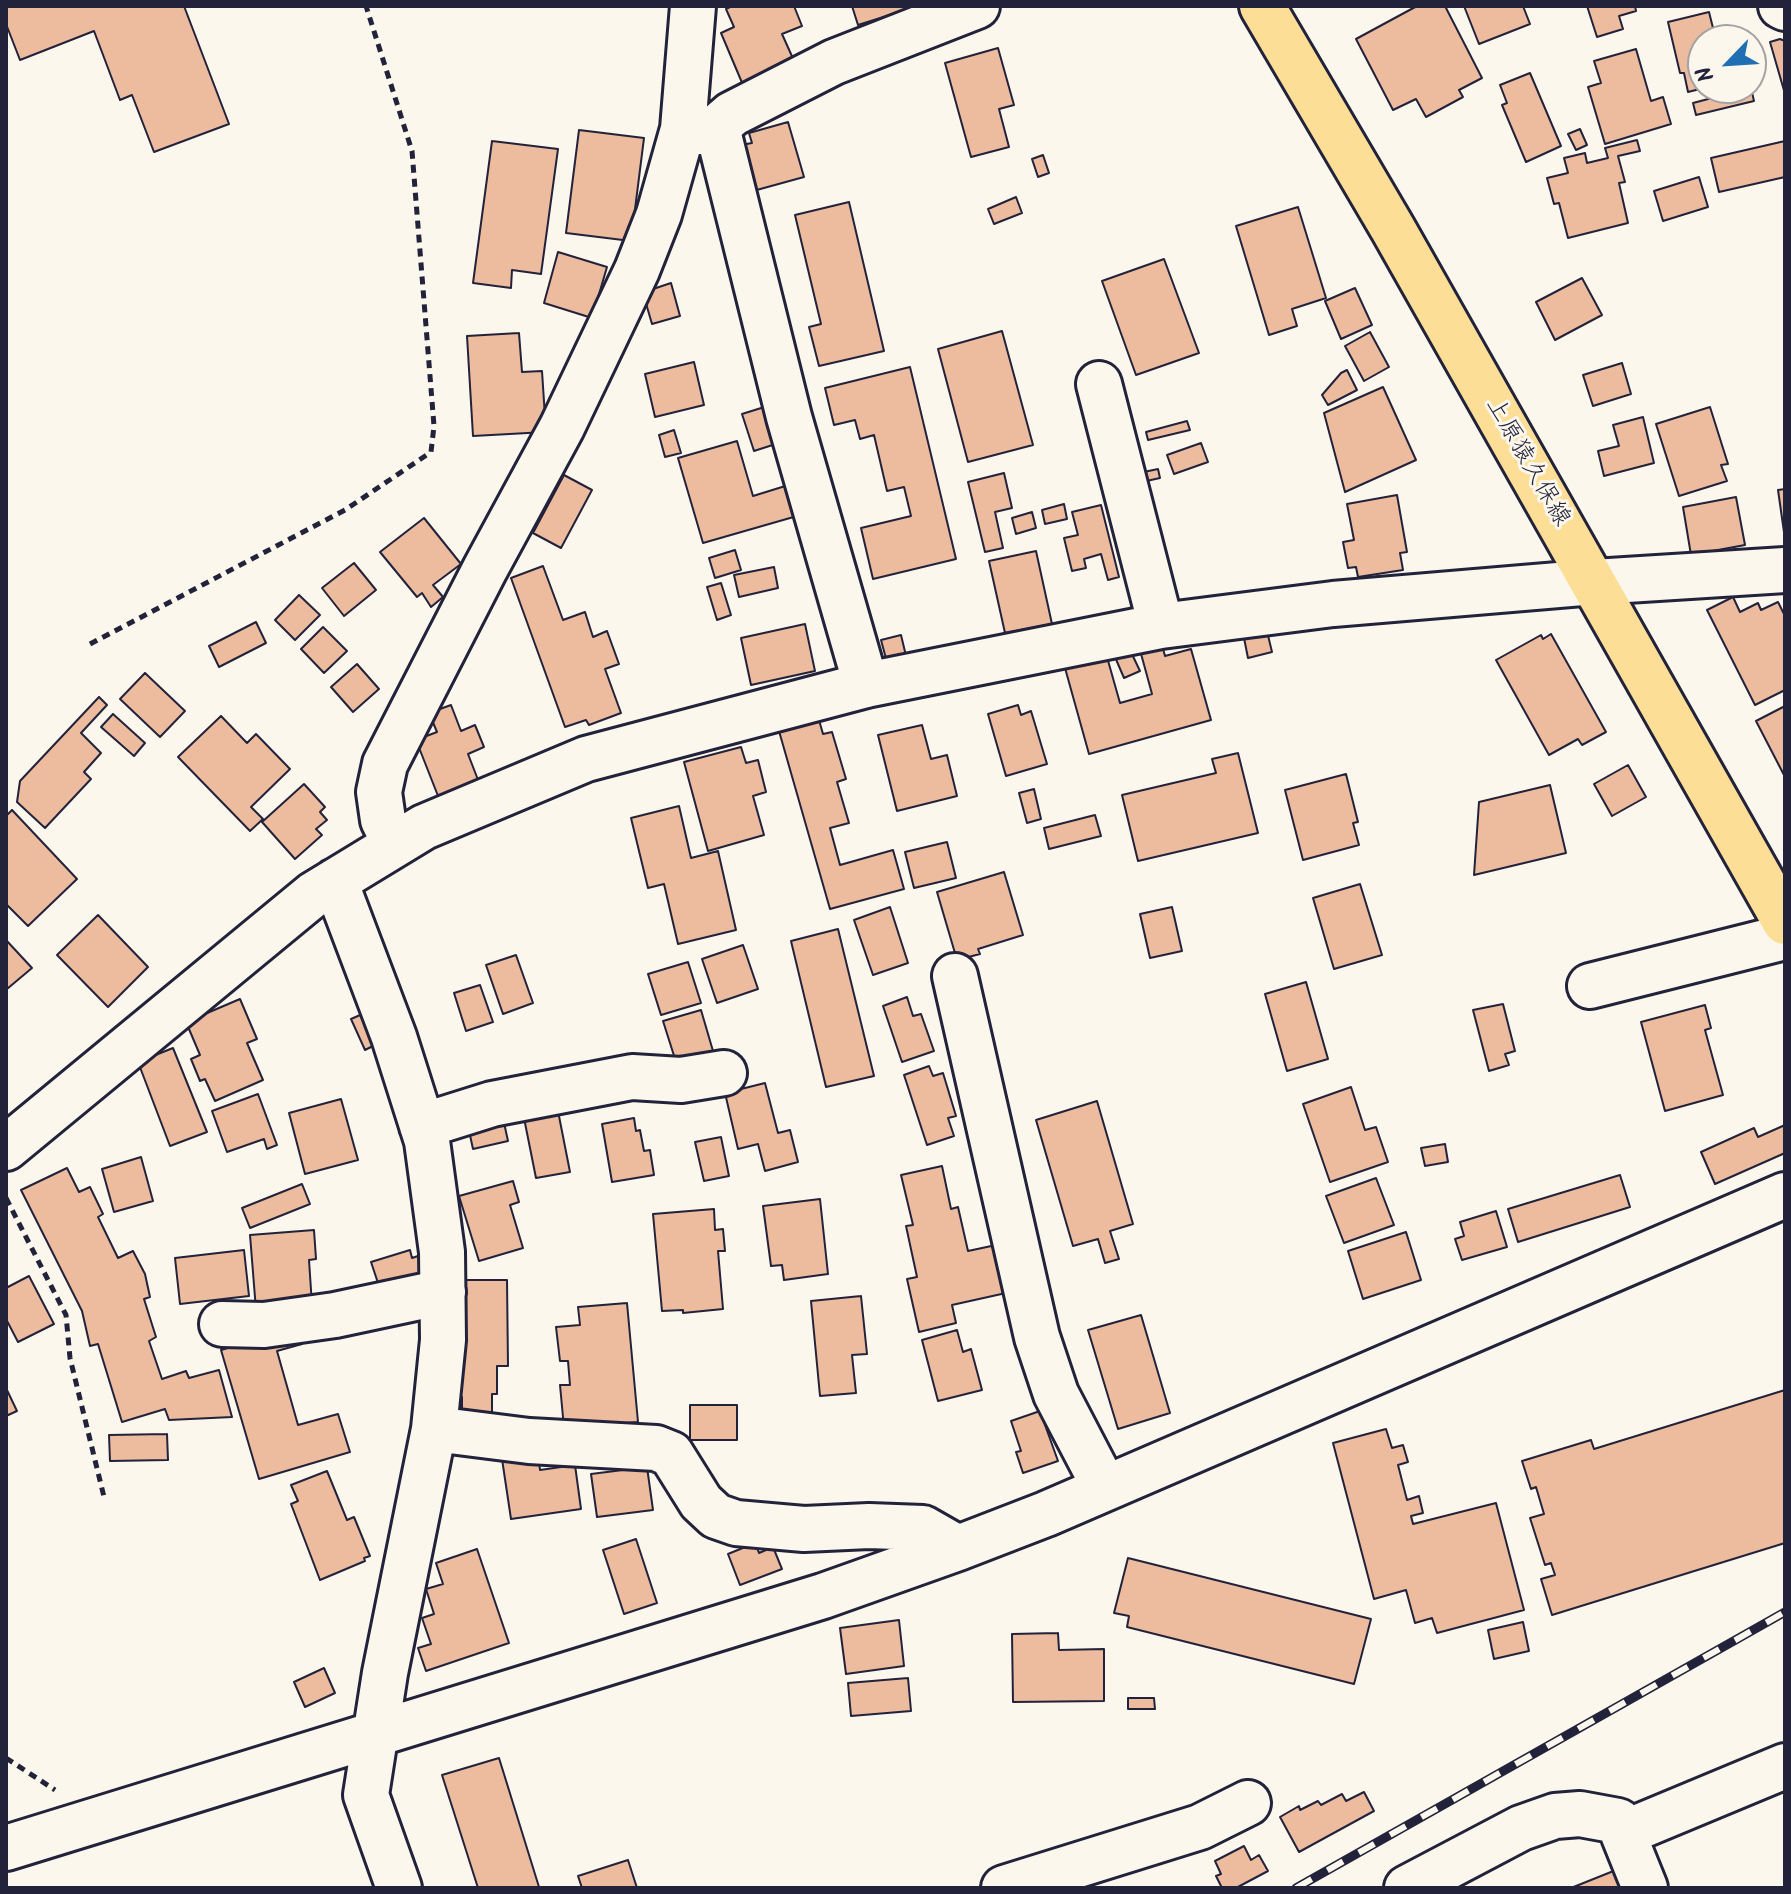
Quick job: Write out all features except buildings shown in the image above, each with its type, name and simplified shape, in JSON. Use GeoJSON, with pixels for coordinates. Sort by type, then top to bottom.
{"type":"FeatureCollection","features":[{"type":"Feature","properties":{"kind":"main road","name":"上原猿久保線"},"geometry":{"type":"LineString","coordinates":[[1262,6],[1393,229],[1785,922]]}},
{"type":"Feature","properties":{"kind":"street"},"geometry":{"type":"LineString","coordinates":[[693,6],[700,128],[789,417],[866,685]]}},
{"type":"Feature","properties":{"kind":"street"},"geometry":{"type":"LineString","coordinates":[[395,844],[383,820],[379,792],[385,764],[562,427],[700,128],[834,62],[977,6]]}},
{"type":"Feature","properties":{"kind":"street"},"geometry":{"type":"LineString","coordinates":[[1099,384],[1161,626]]}},
{"type":"Feature","properties":{"kind":"street"},"geometry":{"type":"LineString","coordinates":[[6,1148],[314,894],[424,827],[586,759],[866,685],[1161,626],[1333,604],[1785,570]]}},
{"type":"Feature","properties":{"kind":"street"},"geometry":{"type":"LineString","coordinates":[[335,881],[394,1037],[427,1141],[442,1252],[443,1340],[434,1429],[385,1673],[366,1795],[399,1888]]}},
{"type":"Feature","properties":{"kind":"street"},"geometry":{"type":"LineString","coordinates":[[1590,986],[1785,937]]}},
{"type":"Feature","properties":{"kind":"street"},"geometry":{"type":"LineString","coordinates":[[955,976],[1037,1337],[1056,1394],[1105,1488]]}},
{"type":"Feature","properties":{"kind":"street"},"geometry":{"type":"LineString","coordinates":[[422,1126],[492,1104],[632,1077],[681,1080],[724,1073]]}},
{"type":"Feature","properties":{"kind":"street"},"geometry":{"type":"LineString","coordinates":[[6,1848],[823,1596],[958,1548],[1105,1488],[1785,1195]]}},
{"type":"Feature","properties":{"kind":"street"},"geometry":{"type":"LineString","coordinates":[[222,1324],[264,1325],[335,1315],[443,1292]]}},
{"type":"Feature","properties":{"kind":"street"},"geometry":{"type":"LineString","coordinates":[[434,1429],[529,1441],[656,1448],[671,1454],[701,1502],[716,1516],[736,1523],[804,1529],[869,1526],[923,1528],[958,1548]]}},
{"type":"Feature","properties":{"kind":"street"},"geometry":{"type":"LineString","coordinates":[[1624,1833],[1785,1766]]}},
{"type":"Feature","properties":{"kind":"street"},"geometry":{"type":"LineString","coordinates":[[1004,1888],[1200,1827],[1248,1803]]}},
{"type":"Feature","properties":{"kind":"street"},"geometry":{"type":"LineString","coordinates":[[1407,1888],[1521,1828],[1555,1816],[1580,1814],[1618,1821],[1645,1888]]}},
{"type":"Feature","properties":{"kind":"path"},"geometry":{"type":"LineString","coordinates":[[90,644],[345,510],[431,452],[434,426],[412,151],[366,6]]}},
{"type":"Feature","properties":{"kind":"path"},"geometry":{"type":"LineString","coordinates":[[6,1198],[66,1315],[70,1358],[105,1501]]}},
{"type":"Feature","properties":{"kind":"railway"},"geometry":{"type":"LineString","coordinates":[[1296,1888],[1785,1612]]}}]}
